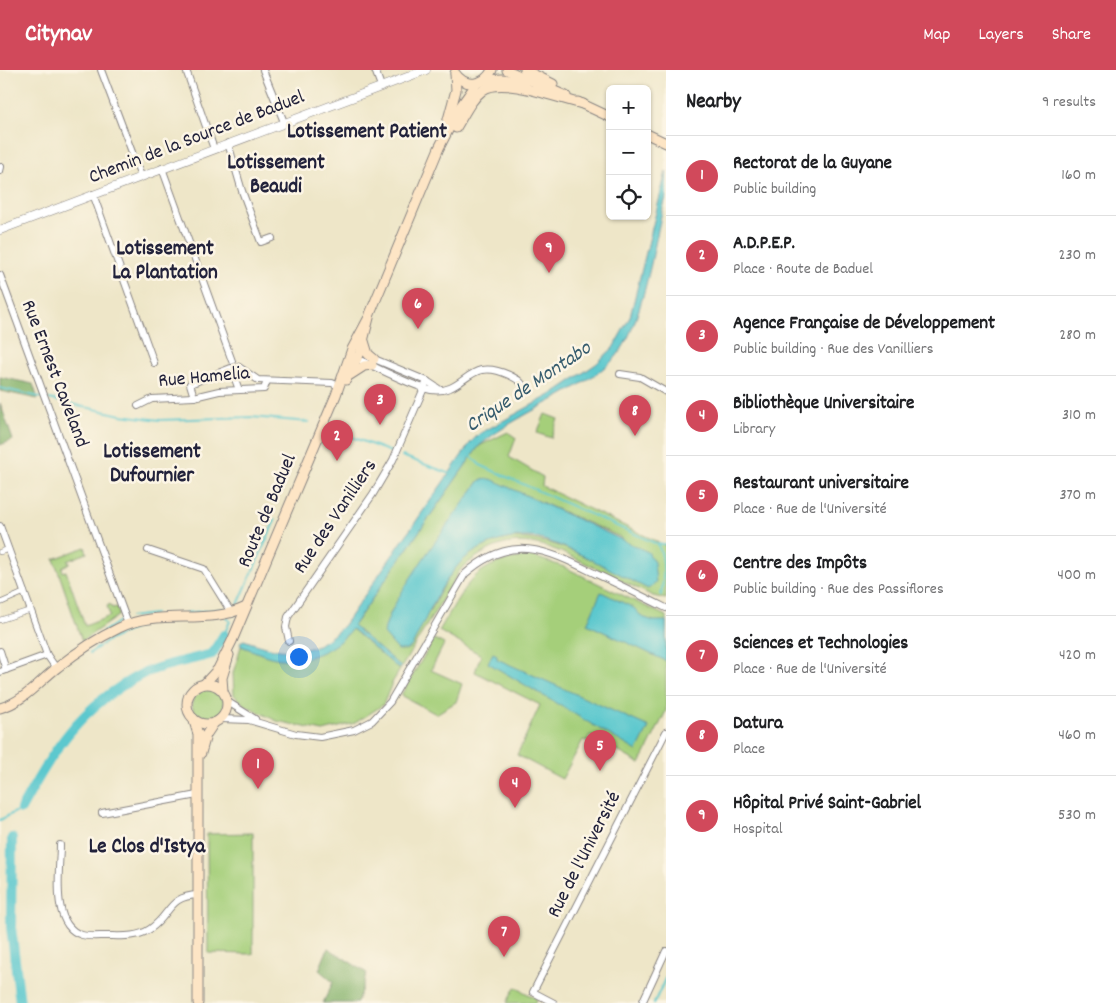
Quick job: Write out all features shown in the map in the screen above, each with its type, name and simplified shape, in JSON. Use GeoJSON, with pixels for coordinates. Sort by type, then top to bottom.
{"type":"FeatureCollection","features":[{"type":"Feature","properties":{"kind":"main road","name":"Route de Baduel"},"geometry":{"type":"LineString","coordinates":[[439,148],[465,98],[492,70]]}},
{"type":"Feature","properties":{"kind":"main road"},"geometry":{"type":"LineString","coordinates":[[507,70],[606,115]]}},
{"type":"Feature","properties":{"kind":"main road"},"geometry":{"type":"LineString","coordinates":[[524,70],[556,86],[582,104]]}},
{"type":"Feature","properties":{"kind":"main road","name":"Route de Baduel"},"geometry":{"type":"LineString","coordinates":[[223,691],[222,678],[236,630],[354,354],[439,148],[453,103],[454,71]]}},
{"type":"Feature","properties":{"kind":"main road"},"geometry":{"type":"LineString","coordinates":[[454,71],[465,82],[481,82],[502,78],[545,86]]}},
{"type":"Feature","properties":{"kind":"main road"},"geometry":{"type":"LineString","coordinates":[[433,163],[471,103],[484,89],[491,86],[521,88],[582,104]]}},
{"type":"Feature","properties":{"kind":"main road"},"geometry":{"type":"LineString","coordinates":[[651,136],[666,143]]}},
{"type":"Feature","properties":{"kind":"main road","name":"Route de Baduel"},"geometry":{"type":"LineString","coordinates":[[338,390],[347,378],[354,354],[364,340],[368,318]]}},
{"type":"Feature","properties":{"kind":"main road"},"geometry":{"type":"LineString","coordinates":[[347,378],[354,371],[373,362],[368,354],[364,340]]}},
{"type":"Feature","properties":{"kind":"main road"},"geometry":{"type":"LineString","coordinates":[[0,708],[20,700],[71,657],[128,624],[146,620],[232,614],[246,607]]}},
{"type":"Feature","properties":{"kind":"main road"},"geometry":{"type":"LineString","coordinates":[[232,614],[236,630]]}},
{"type":"Feature","properties":{"kind":"main road","name":"Route de Baduel"},"geometry":{"type":"LineString","coordinates":[[205,683],[218,669],[232,641]]}},
{"type":"Feature","properties":{"kind":"main road"},"geometry":{"type":"LineString","coordinates":[[197,773],[206,735],[226,711],[228,702],[223,691],[215,685],[205,683],[195,687],[189,696],[187,704],[198,734],[197,773],[198,1003]]}},
{"type":"Feature","properties":{"kind":"main road"},"geometry":{"type":"LineString","coordinates":[[193,718],[201,723],[218,721]]}},
{"type":"Feature","properties":{"kind":"street"},"geometry":{"type":"LineString","coordinates":[[101,70],[141,176]]}},
{"type":"Feature","properties":{"kind":"street"},"geometry":{"type":"LineString","coordinates":[[186,70],[214,149]]}},
{"type":"Feature","properties":{"kind":"street"},"geometry":{"type":"LineString","coordinates":[[263,70],[284,122]]}},
{"type":"Feature","properties":{"kind":"street"},"geometry":{"type":"LineString","coordinates":[[375,70],[381,86]]}},
{"type":"Feature","properties":{"kind":"street","name":"Chemin de la Source de Baduel"},"geometry":{"type":"LineString","coordinates":[[405,78],[419,70]]}},
{"type":"Feature","properties":{"kind":"street","name":"Chemin de la Source de Baduel"},"geometry":{"type":"LineString","coordinates":[[0,230],[426,70]]}},
{"type":"Feature","properties":{"kind":"street"},"geometry":{"type":"LineString","coordinates":[[228,143],[242,191],[261,242],[272,238]]}},
{"type":"Feature","properties":{"kind":"street"},"geometry":{"type":"LineString","coordinates":[[162,168],[232,361]]}},
{"type":"Feature","properties":{"kind":"street"},"geometry":{"type":"LineString","coordinates":[[93,194],[154,363]]}},
{"type":"Feature","properties":{"kind":"street","name":"Rue Ernest Caveland"},"geometry":{"type":"LineString","coordinates":[[0,275],[128,624]]}},
{"type":"Feature","properties":{"kind":"street"},"geometry":{"type":"LineString","coordinates":[[354,354],[440,390],[450,389],[478,370],[490,368],[519,380],[525,390]]}},
{"type":"Feature","properties":{"kind":"street"},"geometry":{"type":"LineString","coordinates":[[239,367],[258,380],[332,383],[338,390]]}},
{"type":"Feature","properties":{"kind":"street"},"geometry":{"type":"LineString","coordinates":[[194,397],[190,384],[231,368],[239,390]]}},
{"type":"Feature","properties":{"kind":"street"},"geometry":{"type":"LineString","coordinates":[[620,374],[640,377],[666,392]]}},
{"type":"Feature","properties":{"kind":"street","name":"Rue Hamelia"},"geometry":{"type":"LineString","coordinates":[[138,406],[152,398],[194,397],[219,391],[264,389],[268,381]]}},
{"type":"Feature","properties":{"kind":"street","name":"Rue des Vanilliers"},"geometry":{"type":"LineString","coordinates":[[289,641],[286,627],[288,617],[393,460],[425,384]]}},
{"type":"Feature","properties":{"kind":"street"},"geometry":{"type":"LineString","coordinates":[[0,526],[47,655],[56,668]]}},
{"type":"Feature","properties":{"kind":"street"},"geometry":{"type":"LineString","coordinates":[[0,552],[9,548]]}},
{"type":"Feature","properties":{"kind":"street"},"geometry":{"type":"LineString","coordinates":[[218,721],[242,719],[263,723],[305,736],[320,737],[337,735],[372,721],[383,711],[465,574],[478,562],[494,554],[525,548],[541,550],[560,556],[666,608]]}},
{"type":"Feature","properties":{"kind":"street"},"geometry":{"type":"LineString","coordinates":[[148,550],[204,569],[232,614]]}},
{"type":"Feature","properties":{"kind":"street"},"geometry":{"type":"LineString","coordinates":[[0,603],[25,592]]}},
{"type":"Feature","properties":{"kind":"street"},"geometry":{"type":"LineString","coordinates":[[0,620],[31,610]]}},
{"type":"Feature","properties":{"kind":"street"},"geometry":{"type":"LineString","coordinates":[[0,651],[3,671],[47,655]]}},
{"type":"Feature","properties":{"kind":"street"},"geometry":{"type":"LineString","coordinates":[[228,702],[263,723]]}},
{"type":"Feature","properties":{"kind":"street","name":"Rue de l'Université"},"geometry":{"type":"LineString","coordinates":[[554,1003],[533,992],[666,732]]}},
{"type":"Feature","properties":{"kind":"street"},"geometry":{"type":"LineString","coordinates":[[102,813],[197,795]]}},
{"type":"Feature","properties":{"kind":"street"},"geometry":{"type":"LineString","coordinates":[[60,844],[60,912],[69,927],[82,935],[127,936],[142,934],[156,924],[175,901],[184,896],[198,896]]}},
{"type":"Feature","properties":{"kind":"street"},"geometry":{"type":"LineString","coordinates":[[642,1003],[666,951]]}},
{"type":"Feature","properties":{"kind":"green space"},"geometry":{"type":"Polygon","coordinates":[[[0,377],[33,384],[38,399],[0,391],[0,377]]]}},
{"type":"Feature","properties":{"kind":"green space"},"geometry":{"type":"Polygon","coordinates":[[[0,403],[13,440],[0,445],[0,403]]]}},
{"type":"Feature","properties":{"kind":"green space"},"geometry":{"type":"Polygon","coordinates":[[[545,414],[558,419],[551,438],[537,433],[545,414]]]}},
{"type":"Feature","properties":{"kind":"green space"},"geometry":{"type":"Polygon","coordinates":[[[508,432],[516,438],[509,457],[543,477],[542,486],[666,546],[666,599],[653,596],[569,555],[552,549],[522,542],[507,543],[492,548],[460,570],[392,683],[383,705],[355,723],[323,731],[277,721],[245,705],[234,695],[233,673],[241,646],[276,658],[299,658],[347,635],[479,446],[508,432]],[[480,480],[405,588],[389,616],[431,610],[447,580],[459,564],[480,547],[503,539],[528,539],[553,544],[578,553],[648,588],[620,537],[491,480],[480,480]]]}},
{"type":"Feature","properties":{"kind":"green space"},"geometry":{"type":"Polygon","coordinates":[[[85,547],[87,553],[67,561],[70,563],[62,567],[63,572],[66,571],[85,626],[110,616],[107,606],[110,604],[112,608],[117,607],[119,615],[82,641],[54,559],[85,547]]]}},
{"type":"Feature","properties":{"kind":"green space"},"geometry":{"type":"Polygon","coordinates":[[[532,556],[564,567],[666,616],[666,711],[640,764],[590,735],[587,741],[583,740],[562,779],[517,755],[540,705],[475,672],[481,655],[439,631],[457,600],[474,578],[497,563],[532,556]]]}},
{"type":"Feature","properties":{"kind":"green space"},"geometry":{"type":"Polygon","coordinates":[[[434,639],[444,644],[431,670],[462,684],[456,702],[436,714],[401,695],[434,639]]]}},
{"type":"Feature","properties":{"kind":"green space"},"geometry":{"type":"Polygon","coordinates":[[[208,688],[220,692],[224,704],[220,716],[208,720],[196,716],[192,704],[196,692],[208,688]]]}},
{"type":"Feature","properties":{"kind":"green space"},"geometry":{"type":"Polygon","coordinates":[[[253,833],[253,954],[208,953],[207,834],[253,833]]]}},
{"type":"Feature","properties":{"kind":"green space"},"geometry":{"type":"Polygon","coordinates":[[[328,948],[367,973],[357,1003],[323,1003],[333,982],[319,970],[328,948]]]}},
{"type":"Feature","properties":{"kind":"green space"},"geometry":{"type":"Polygon","coordinates":[[[515,987],[537,999],[536,1003],[507,1003],[515,987]]]}},
{"type":"Feature","properties":{"kind":"water"},"geometry":{"type":"Polygon","coordinates":[[[666,172],[666,195],[643,296],[629,336],[620,351],[610,363],[579,386],[510,423],[479,446],[353,626],[401,667],[399,669],[352,629],[336,644],[318,654],[297,659],[271,657],[241,646],[240,642],[244,640],[272,649],[297,650],[309,648],[332,636],[344,625],[471,442],[479,434],[552,394],[596,364],[613,348],[630,317],[666,172]]]}},
{"type":"Feature","properties":{"kind":"water"},"geometry":{"type":"Polygon","coordinates":[[[491,479],[648,552],[654,562],[656,583],[648,589],[589,558],[541,539],[520,537],[501,540],[483,547],[460,563],[439,592],[412,646],[406,650],[398,650],[384,634],[396,602],[424,557],[480,480],[491,479]]]}},
{"type":"Feature","properties":{"kind":"water"},"geometry":{"type":"Polygon","coordinates":[[[601,592],[634,608],[642,617],[654,621],[666,621],[666,661],[587,624],[601,592]]]}},
{"type":"Feature","properties":{"kind":"water"},"geometry":{"type":"Polygon","coordinates":[[[493,653],[497,655],[497,659],[649,727],[637,751],[488,663],[493,653]]]}},
{"type":"Feature","properties":{"kind":"waterway"},"geometry":{"type":"LineString","coordinates":[[0,388],[44,398]]}},
{"type":"Feature","properties":{"kind":"waterway"},"geometry":{"type":"LineString","coordinates":[[49,399],[121,415],[160,420],[251,417],[309,422]]}},
{"type":"Feature","properties":{"kind":"waterway"},"geometry":{"type":"LineString","coordinates":[[328,428],[391,452]]}},
{"type":"Feature","properties":{"kind":"waterway"},"geometry":{"type":"LineString","coordinates":[[402,456],[451,474]]}},
{"type":"Feature","properties":{"kind":"waterway"},"geometry":{"type":"LineString","coordinates":[[471,456],[480,465],[657,544],[663,561],[661,595]]}},
{"type":"Feature","properties":{"kind":"waterway"},"geometry":{"type":"LineString","coordinates":[[237,607],[275,520]]}},
{"type":"Feature","properties":{"kind":"waterway"},"geometry":{"type":"LineString","coordinates":[[658,544],[666,544]]}},
{"type":"Feature","properties":{"kind":"waterway"},"geometry":{"type":"LineString","coordinates":[[185,613],[225,609]]}},
{"type":"Feature","properties":{"kind":"waterway"},"geometry":{"type":"LineString","coordinates":[[130,617],[155,614]]}},
{"type":"Feature","properties":{"kind":"waterway"},"geometry":{"type":"LineString","coordinates":[[224,635],[230,621],[226,617]]}},
{"type":"Feature","properties":{"kind":"waterway"},"geometry":{"type":"LineString","coordinates":[[103,632],[121,620]]}},
{"type":"Feature","properties":{"kind":"waterway"},"geometry":{"type":"LineString","coordinates":[[90,653],[107,641],[139,626]]}},
{"type":"Feature","properties":{"kind":"waterway","name":"Crique de Montabo"},"geometry":{"type":"LineString","coordinates":[[21,809],[57,748],[70,731],[101,701],[142,674],[167,665],[212,654],[224,635]]}},
{"type":"Feature","properties":{"kind":"waterway"},"geometry":{"type":"LineString","coordinates":[[0,820],[21,809]]}},
{"type":"Feature","properties":{"kind":"waterway","name":"Crique de Montabo"},"geometry":{"type":"LineString","coordinates":[[12,838],[11,927],[20,1003]]}},
{"type":"Feature","properties":{"kind":"waterway"},"geometry":{"type":"LineString","coordinates":[[654,1003],[666,977]]}},
{"type":"Feature","properties":{"kind":"place","name":"Hôpital Privé Saint-Gabriel"},"geometry":{"type":"Point","coordinates":[549,273]}},
{"type":"Feature","properties":{"kind":"place","name":"Centre des Impôts"},"geometry":{"type":"Point","coordinates":[418,329]}},
{"type":"Feature","properties":{"kind":"place","name":"Agence Française de Développement"},"geometry":{"type":"Point","coordinates":[380,425]}},
{"type":"Feature","properties":{"kind":"place","name":"Datura"},"geometry":{"type":"Point","coordinates":[635,436]}},
{"type":"Feature","properties":{"kind":"place","name":"A.D.P.E.P."},"geometry":{"type":"Point","coordinates":[337,461]}},
{"type":"Feature","properties":{"kind":"place","name":"Restaurant universitaire"},"geometry":{"type":"Point","coordinates":[600,771]}},
{"type":"Feature","properties":{"kind":"place","name":"Rectorat de la Guyane"},"geometry":{"type":"Point","coordinates":[258,789]}},
{"type":"Feature","properties":{"kind":"place","name":"Bibliothèque Universitaire"},"geometry":{"type":"Point","coordinates":[515,808]}},
{"type":"Feature","properties":{"kind":"place","name":"Sciences et Technologies"},"geometry":{"type":"Point","coordinates":[504,957]}},
{"type":"Feature","properties":{"kind":"district","name":"Lotissement Patient"},"geometry":{"type":"Point","coordinates":[367,133]}},
{"type":"Feature","properties":{"kind":"district","name":"Lotissement Beaudi"},"geometry":{"type":"Point","coordinates":[276,176]}},
{"type":"Feature","properties":{"kind":"district","name":"Lotissement La Plantation"},"geometry":{"type":"Point","coordinates":[165,262]}},
{"type":"Feature","properties":{"kind":"district","name":"Lotissement Dufournier"},"geometry":{"type":"Point","coordinates":[152,465]}},
{"type":"Feature","properties":{"kind":"district","name":"Le Clos d'Istya"},"geometry":{"type":"Point","coordinates":[147,848]}}]}
